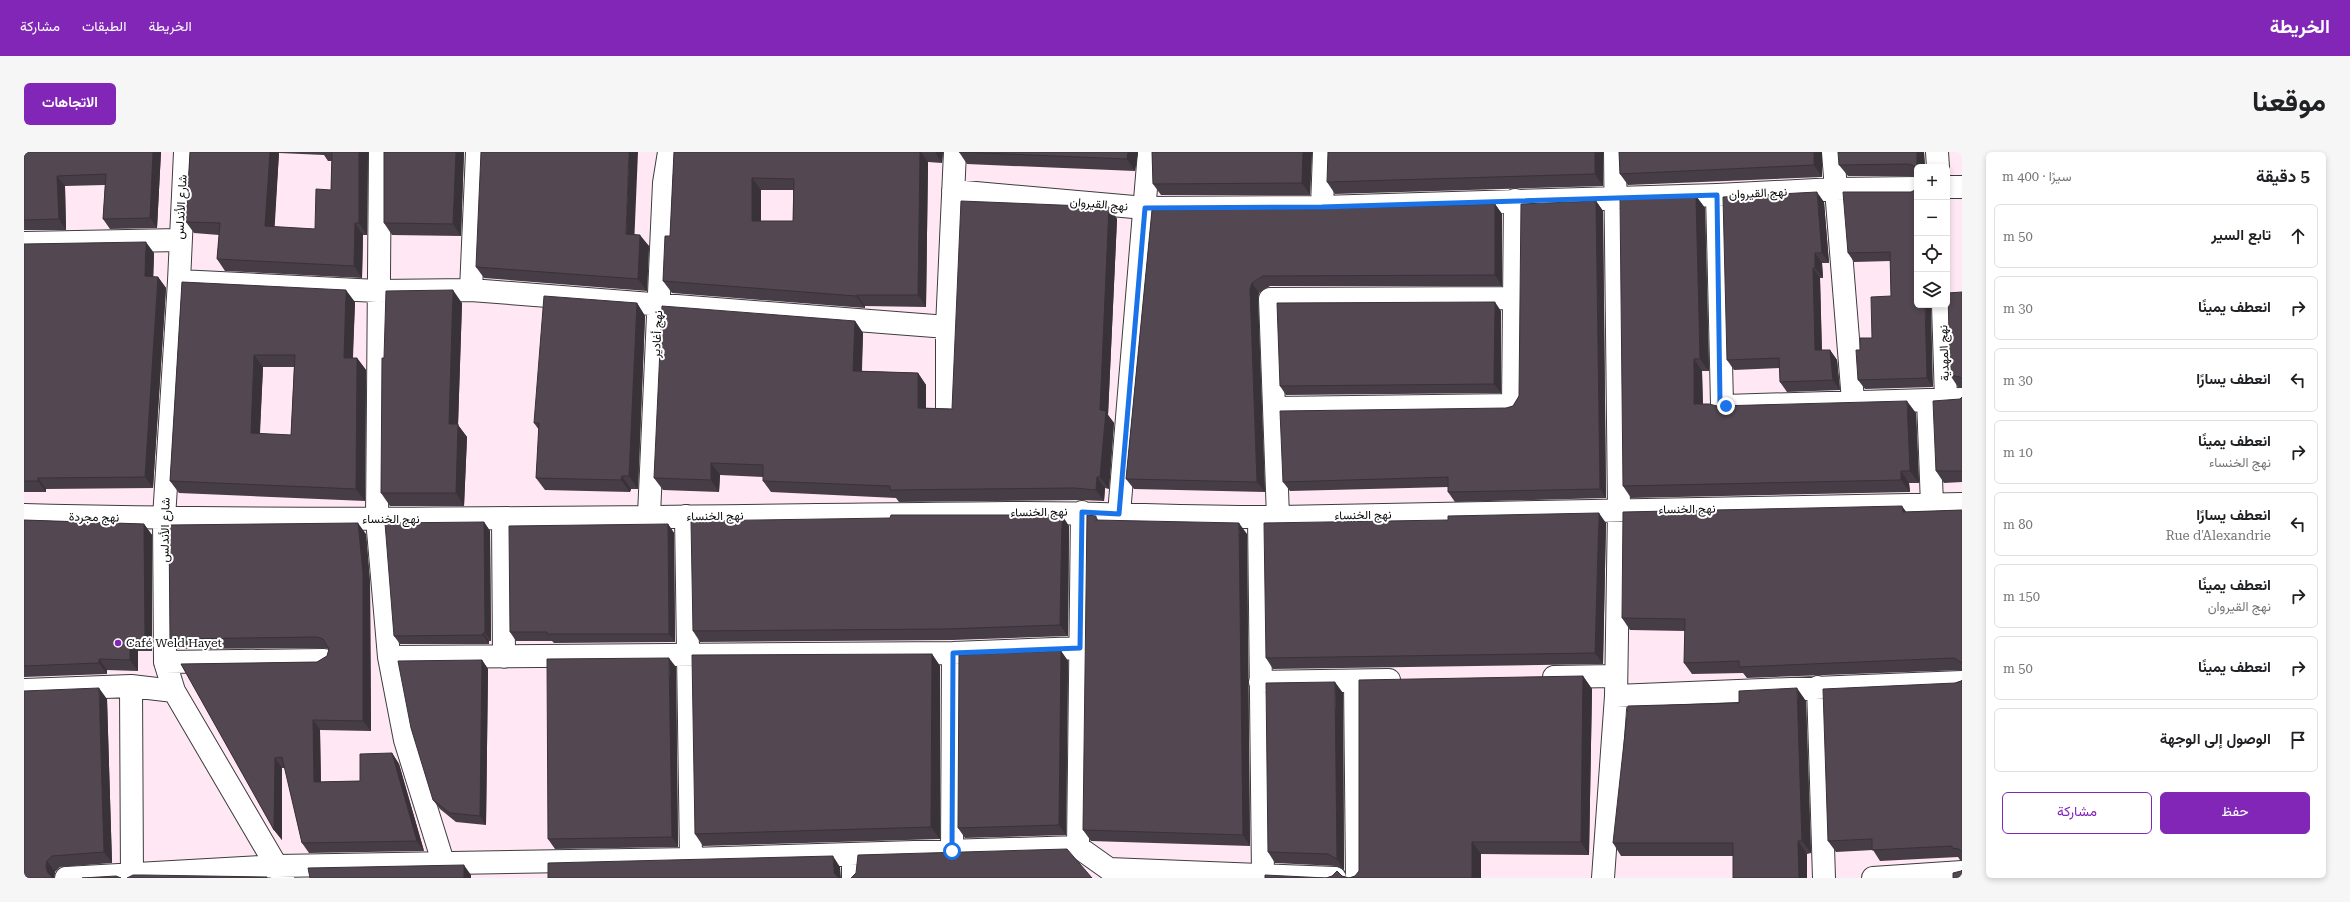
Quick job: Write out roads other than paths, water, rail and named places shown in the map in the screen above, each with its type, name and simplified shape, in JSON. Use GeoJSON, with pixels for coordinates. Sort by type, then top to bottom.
{"type":"FeatureCollection","features":[{"type":"Feature","properties":{"kind":"street","name":"شارع الأندلس"},"geometry":{"type":"LineString","coordinates":[[185,152],[179,240],[179,281],[164,518],[165,662],[174,691],[280,872]]}},
{"type":"Feature","properties":{"kind":"street"},"geometry":{"type":"LineString","coordinates":[[380,152],[377,291],[377,519],[389,657],[405,740],[443,862]]}},
{"type":"Feature","properties":{"kind":"street"},"geometry":{"type":"LineString","coordinates":[[471,290],[477,152]]}},
{"type":"Feature","properties":{"kind":"street","name":"نهج أغادير"},"geometry":{"type":"LineString","coordinates":[[649,515],[664,183],[669,152]]}},
{"type":"Feature","properties":{"kind":"street"},"geometry":{"type":"LineString","coordinates":[[947,409],[947,327],[955,152]]}},
{"type":"Feature","properties":{"kind":"street"},"geometry":{"type":"LineString","coordinates":[[1119,514],[1145,208],[1148,152]]}},
{"type":"Feature","properties":{"kind":"street"},"geometry":{"type":"LineString","coordinates":[[1322,207],[1324,152]]}},
{"type":"Feature","properties":{"kind":"street"},"geometry":{"type":"LineString","coordinates":[[1603,878],[1615,686],[1619,510],[1615,152]]}},
{"type":"Feature","properties":{"kind":"street"},"geometry":{"type":"LineString","coordinates":[[1833,152],[1852,401]]}},
{"type":"Feature","properties":{"kind":"street"},"geometry":{"type":"LineString","coordinates":[[1937,152],[1938,164]]}},
{"type":"Feature","properties":{"kind":"street"},"geometry":{"type":"LineString","coordinates":[[1950,187],[1962,187]]}},
{"type":"Feature","properties":{"kind":"street","name":"نهج القيروان"},"geometry":{"type":"LineString","coordinates":[[953,191],[1145,208],[1322,207],[1616,196],[1717,195],[1835,189],[1914,188]]}},
{"type":"Feature","properties":{"kind":"street"},"geometry":{"type":"LineString","coordinates":[[1717,195],[1721,404],[1726,406],[1852,401],[1945,400]]}},
{"type":"Feature","properties":{"kind":"street"},"geometry":{"type":"LineString","coordinates":[[1274,408],[1513,405],[1515,200]]}},
{"type":"Feature","properties":{"kind":"street"},"geometry":{"type":"LineString","coordinates":[[24,243],[179,240]]}},
{"type":"Feature","properties":{"kind":"street"},"geometry":{"type":"LineString","coordinates":[[179,281],[377,291],[471,290],[947,327]]}},
{"type":"Feature","properties":{"kind":"street"},"geometry":{"type":"LineString","coordinates":[[1263,876],[1260,682],[1274,408],[1270,299],[1514,298]]}},
{"type":"Feature","properties":{"kind":"street","name":"نهج المهدية"},"geometry":{"type":"LineString","coordinates":[[1932,505],[1945,400],[1943,308]]}},
{"type":"Feature","properties":{"kind":"street","name":"نهج الخنساء"},"geometry":{"type":"LineString","coordinates":[[164,518],[503,520],[649,515],[686,516],[1082,512],[1269,517],[1962,504]]}},
{"type":"Feature","properties":{"kind":"street"},"geometry":{"type":"LineString","coordinates":[[1078,847],[1082,512]]}},
{"type":"Feature","properties":{"kind":"street","name":"نهج مجردة"},"geometry":{"type":"LineString","coordinates":[[24,515],[164,518]]}},
{"type":"Feature","properties":{"kind":"street"},"geometry":{"type":"LineString","coordinates":[[686,516],[691,859]]}},
{"type":"Feature","properties":{"kind":"street"},"geometry":{"type":"LineString","coordinates":[[503,520],[504,657]]}},
{"type":"Feature","properties":{"kind":"street"},"geometry":{"type":"LineString","coordinates":[[389,657],[953,653],[1080,648]]}},
{"type":"Feature","properties":{"kind":"street"},"geometry":{"type":"LineString","coordinates":[[952,851],[953,653]]}},
{"type":"Feature","properties":{"kind":"street"},"geometry":{"type":"LineString","coordinates":[[165,662],[324,660]]}},
{"type":"Feature","properties":{"kind":"street"},"geometry":{"type":"LineString","coordinates":[[1536,677],[1615,686],[1818,688],[1962,682]]}},
{"type":"Feature","properties":{"kind":"street"},"geometry":{"type":"LineString","coordinates":[[1260,682],[1410,680]]}},
{"type":"Feature","properties":{"kind":"street"},"geometry":{"type":"LineString","coordinates":[[1355,681],[1357,878]]}},
{"type":"Feature","properties":{"kind":"street"},"geometry":{"type":"LineString","coordinates":[[24,690],[131,686],[174,691]]}},
{"type":"Feature","properties":{"kind":"street"},"geometry":{"type":"LineString","coordinates":[[131,686],[132,876]]}},
{"type":"Feature","properties":{"kind":"street"},"geometry":{"type":"LineString","coordinates":[[1818,688],[1824,878]]}},
{"type":"Feature","properties":{"kind":"street"},"geometry":{"type":"LineString","coordinates":[[66,878],[280,872],[443,862],[691,859],[1078,847],[1113,874],[1335,878]]}},
{"type":"Feature","properties":{"kind":"street"},"geometry":{"type":"LineString","coordinates":[[853,855],[853,878]]}},
{"type":"Feature","properties":{"kind":"street"},"geometry":{"type":"LineString","coordinates":[[1873,878],[1955,874]]}},
{"type":"Feature","properties":{"kind":"place","name":"Café Weld Hayet"},"geometry":{"type":"Point","coordinates":[118,643]}}]}
